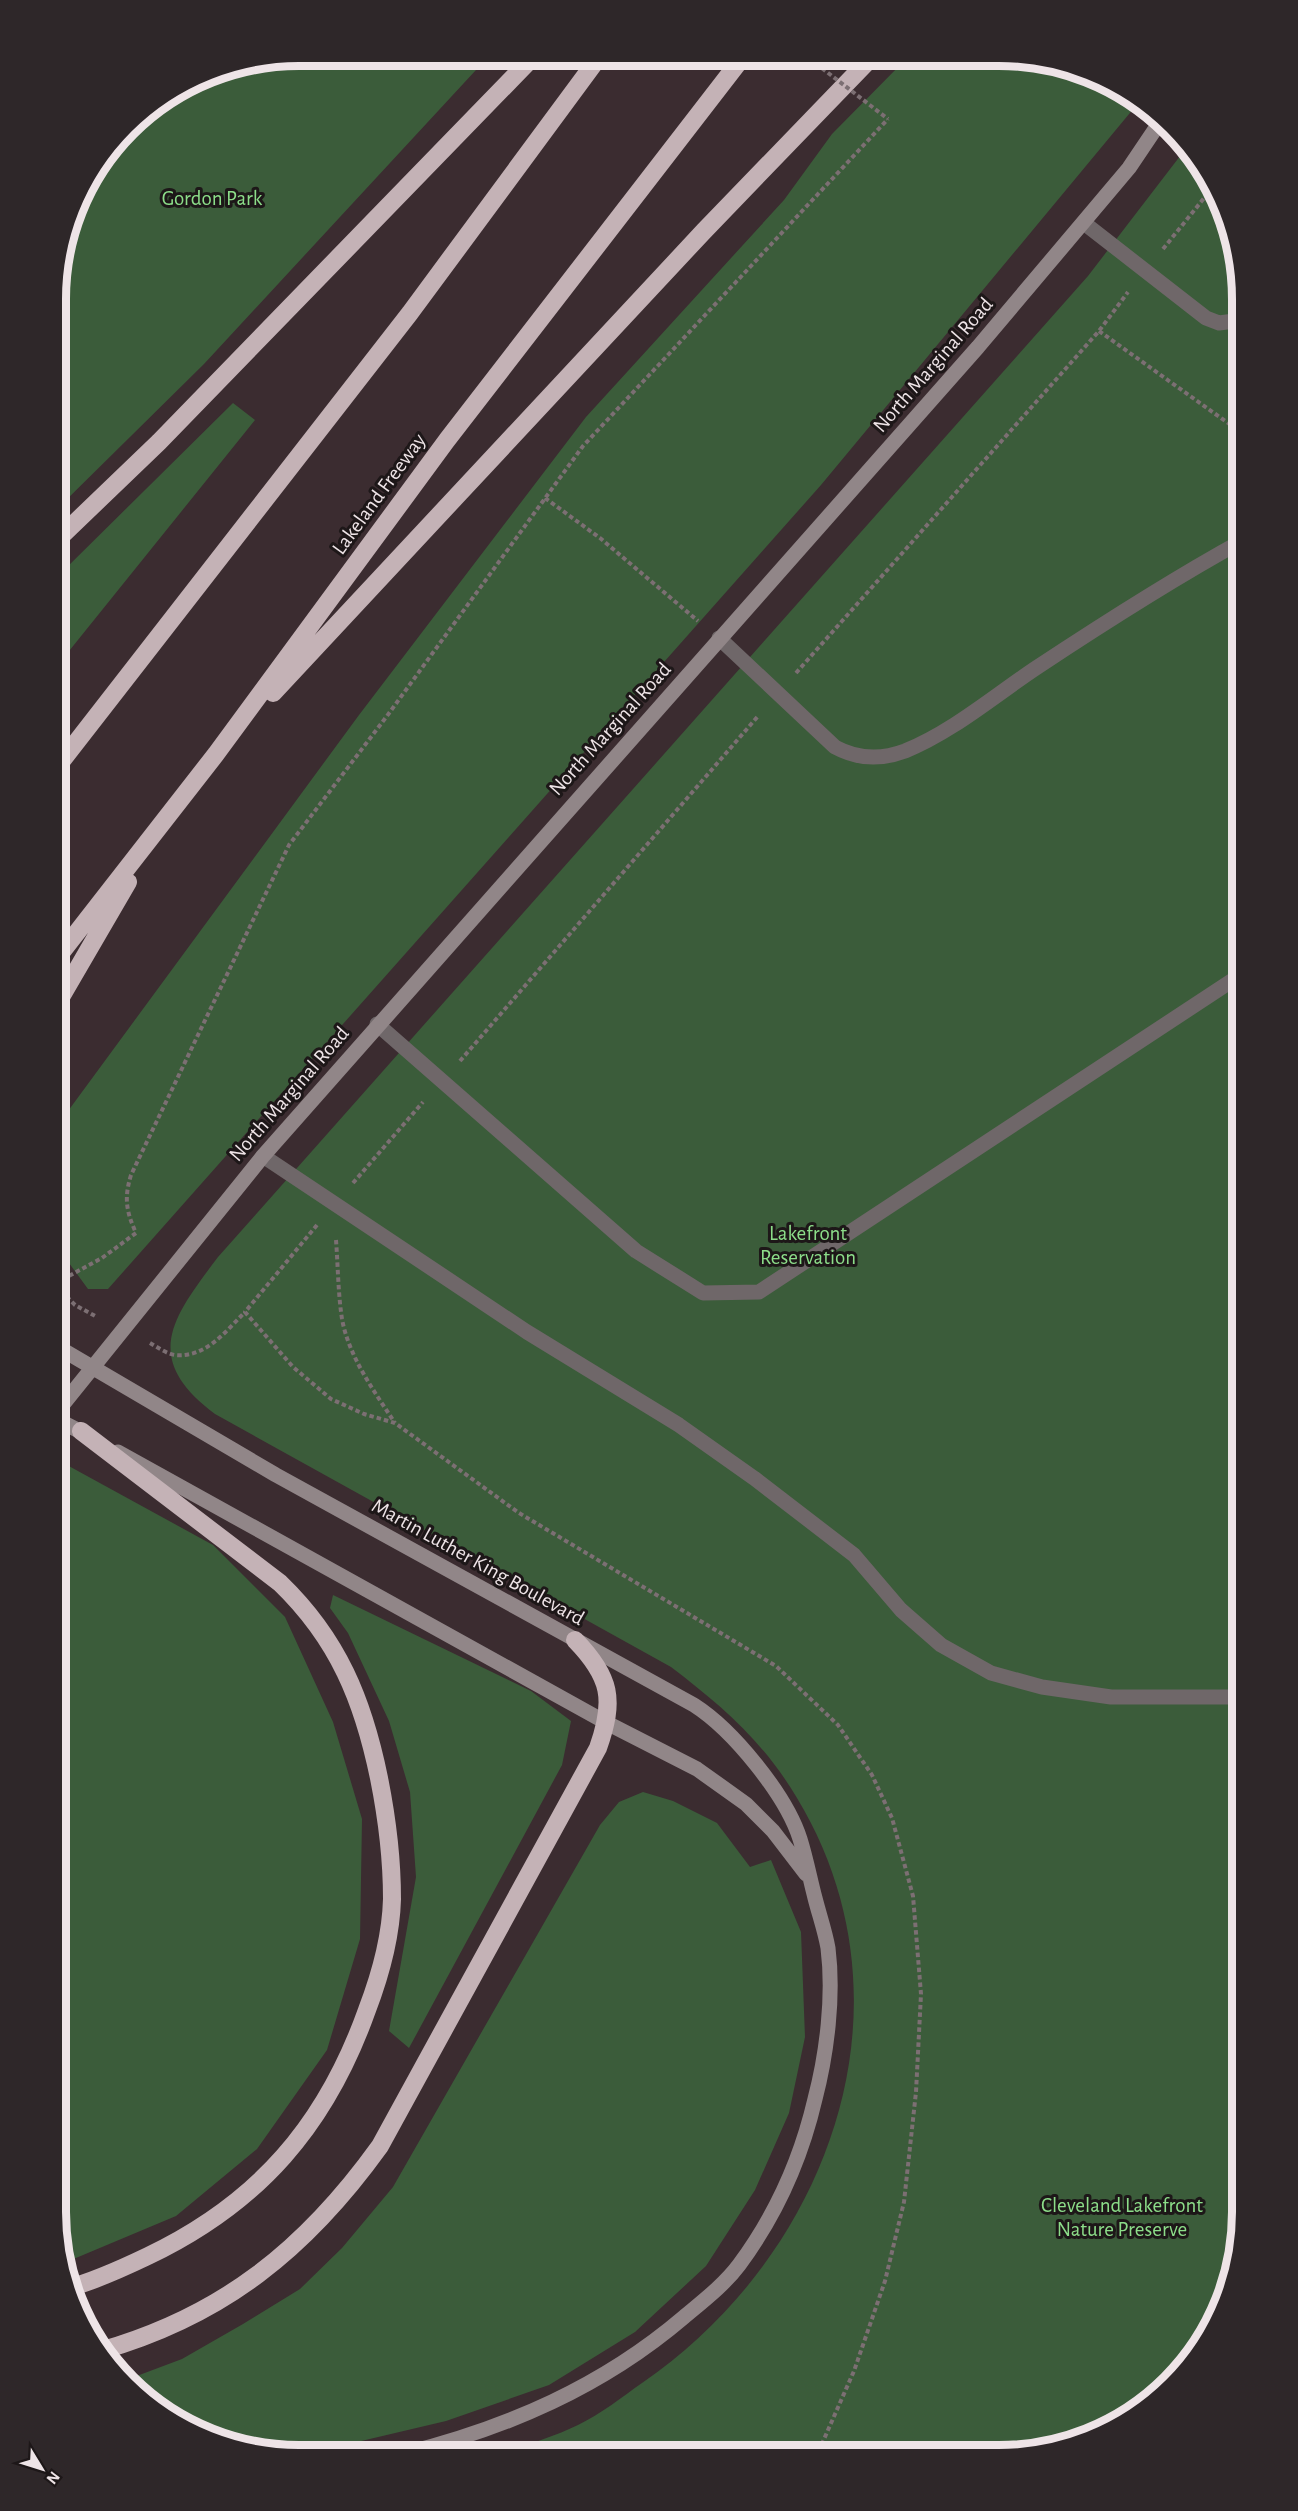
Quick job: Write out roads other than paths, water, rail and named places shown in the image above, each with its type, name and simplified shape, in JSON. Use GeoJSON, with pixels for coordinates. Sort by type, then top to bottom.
{"type":"FeatureCollection","features":[{"type":"Feature","properties":{"kind":"highway"},"geometry":{"type":"LineString","coordinates":[[66,531],[159,442],[523,66]]}},
{"type":"Feature","properties":{"kind":"highway"},"geometry":{"type":"LineString","coordinates":[[66,755],[410,313],[591,66]]}},
{"type":"Feature","properties":{"kind":"highway","name":"Lakeland Freeway"},"geometry":{"type":"LineString","coordinates":[[66,946],[216,753],[447,440],[736,66]]}},
{"type":"Feature","properties":{"kind":"highway"},"geometry":{"type":"LineString","coordinates":[[216,753],[704,231],[863,66]]}},
{"type":"Feature","properties":{"kind":"highway"},"geometry":{"type":"LineString","coordinates":[[66,989],[166,818]]}},
{"type":"Feature","properties":{"kind":"highway"},"geometry":{"type":"LineString","coordinates":[[77,2285],[128,2266],[191,2235],[246,2195],[295,2145],[329,2097],[353,2049],[379,1977],[392,1901],[388,1824],[369,1728],[343,1667],[329,1642],[297,1600],[280,1583],[81,1431]]}},
{"type":"Feature","properties":{"kind":"highway"},"geometry":{"type":"LineString","coordinates":[[110,2348],[182,2322],[232,2293],[309,2233],[347,2192],[386,2136],[581,1781],[598,1749],[608,1723],[610,1705],[600,1670],[575,1640]]}},
{"type":"Feature","properties":{"kind":"main road","name":"North Marginal Road"},"geometry":{"type":"LineString","coordinates":[[66,1400],[263,1155],[1084,223],[1129,168],[1156,127]]}},
{"type":"Feature","properties":{"kind":"main road","name":"Martin Luther King Boulevard"},"geometry":{"type":"LineString","coordinates":[[66,1352],[276,1475],[575,1640],[665,1686],[711,1715],[729,1733],[777,1796],[799,1837],[828,1948],[828,2024],[821,2074],[806,2138],[789,2182],[738,2266],[715,2291],[663,2336],[574,2393],[527,2415],[479,2433],[436,2445]]}},
{"type":"Feature","properties":{"kind":"main road","name":"Martin Luther King Boulevard"},"geometry":{"type":"LineString","coordinates":[[66,1424],[608,1723],[676,1756],[717,1781],[746,1804],[773,1831],[810,1878]]}},
{"type":"Feature","properties":{"kind":"street"},"geometry":{"type":"LineString","coordinates":[[1084,223],[1206,318],[1219,323],[1232,321]]}},
{"type":"Feature","properties":{"kind":"street"},"geometry":{"type":"LineString","coordinates":[[719,638],[835,747],[850,756],[883,756],[905,751],[951,726],[1146,595],[1232,547]]}},
{"type":"Feature","properties":{"kind":"street"},"geometry":{"type":"LineString","coordinates":[[377,1024],[636,1251],[703,1293],[759,1292],[1232,981]]}},
{"type":"Feature","properties":{"kind":"street"},"geometry":{"type":"LineString","coordinates":[[263,1155],[334,1205],[527,1332],[679,1425],[754,1478],[854,1555],[901,1610],[940,1645],[991,1673],[1042,1687],[1111,1697],[1232,1697]]}},
{"type":"Feature","properties":{"kind":"park label","name":"Gordon Park"},"geometry":{"type":"Point","coordinates":[212,198]}},
{"type":"Feature","properties":{"kind":"park label","name":"Lakefront Reservation"},"geometry":{"type":"Point","coordinates":[808,1245]}},
{"type":"Feature","properties":{"kind":"park label","name":"Cleveland Lakefront Nature Preserve"},"geometry":{"type":"Point","coordinates":[1122,2217]}}]}
